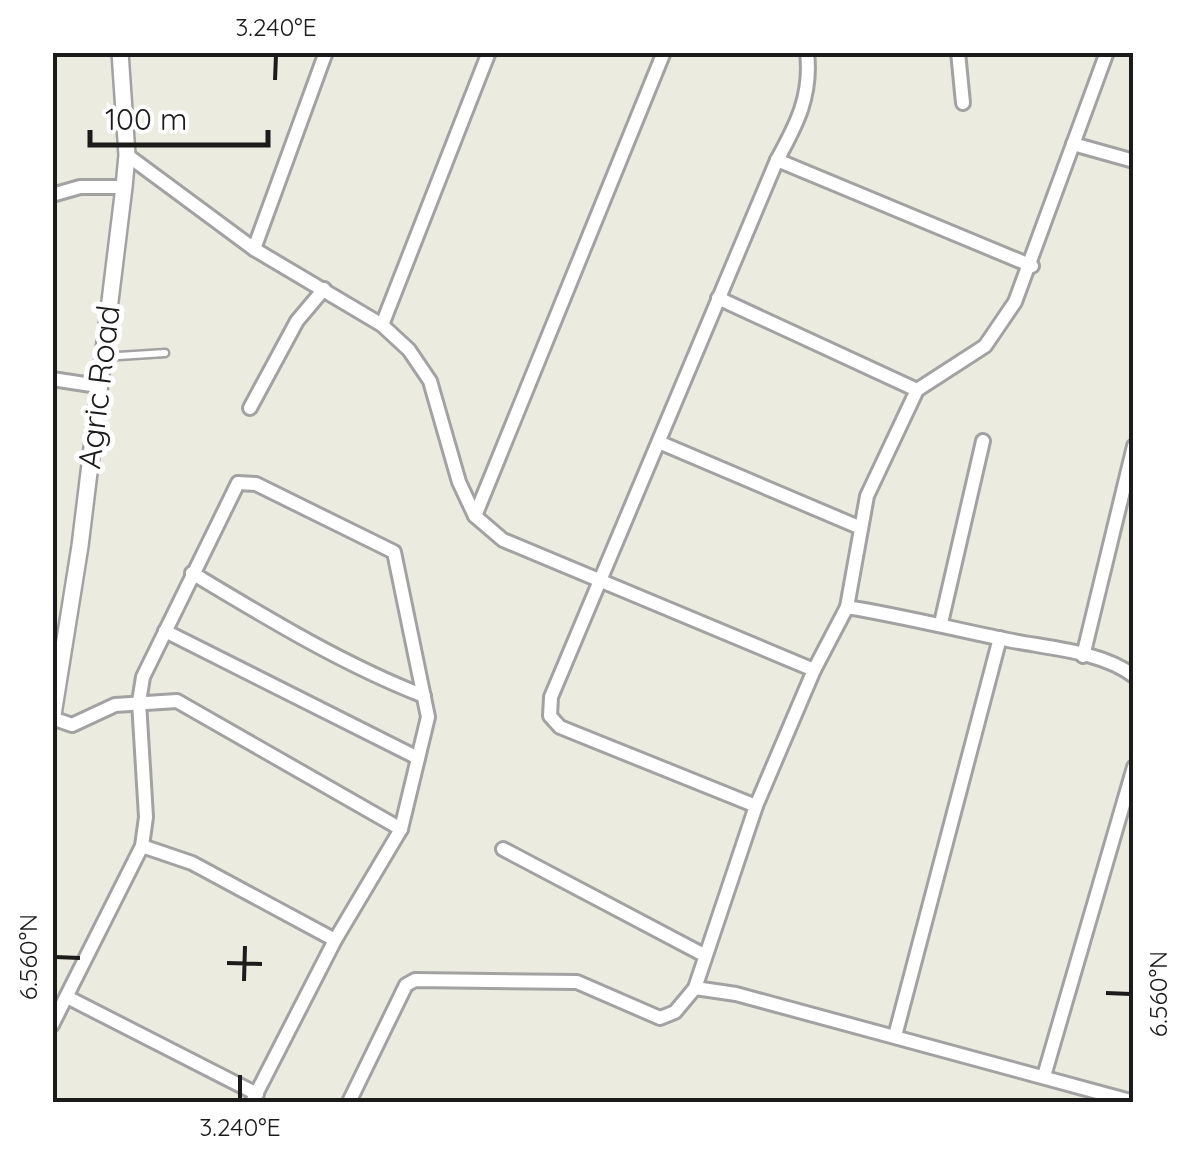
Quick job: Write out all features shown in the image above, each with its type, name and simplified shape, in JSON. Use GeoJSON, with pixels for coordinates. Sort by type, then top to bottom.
{"type":"FeatureCollection","features":[{"type":"Feature","properties":{"kind":"street","name":"Agric Road"},"geometry":{"type":"LineString","coordinates":[[53,719],[124,187],[120,52]]}},
{"type":"Feature","properties":{"kind":"street"},"geometry":{"type":"LineString","coordinates":[[254,249],[326,52]]}},
{"type":"Feature","properties":{"kind":"street"},"geometry":{"type":"LineString","coordinates":[[382,325],[489,52]]}},
{"type":"Feature","properties":{"kind":"street"},"geometry":{"type":"LineString","coordinates":[[475,516],[664,52]]}},
{"type":"Feature","properties":{"kind":"street"},"geometry":{"type":"LineString","coordinates":[[756,806],[560,727],[550,716],[552,697],[718,298],[807,98],[807,52]]}},
{"type":"Feature","properties":{"kind":"street"},"geometry":{"type":"LineString","coordinates":[[958,52],[963,103]]}},
{"type":"Feature","properties":{"kind":"street"},"geometry":{"type":"LineString","coordinates":[[349,1102],[406,985],[415,980],[577,982],[660,1018],[675,1012],[695,988],[756,806],[814,670],[848,607],[867,496],[916,390],[993,338],[1032,266],[1107,52]]}},
{"type":"Feature","properties":{"kind":"street"},"geometry":{"type":"LineString","coordinates":[[1073,144],[1134,161]]}},
{"type":"Feature","properties":{"kind":"street"},"geometry":{"type":"LineString","coordinates":[[126,155],[254,249],[382,325],[409,350],[430,381],[459,482],[475,516],[503,540],[814,670]]}},
{"type":"Feature","properties":{"kind":"street"},"geometry":{"type":"LineString","coordinates":[[777,160],[1032,266]]}},
{"type":"Feature","properties":{"kind":"street"},"geometry":{"type":"LineString","coordinates":[[52,195],[80,187],[124,187]]}},
{"type":"Feature","properties":{"kind":"street"},"geometry":{"type":"LineString","coordinates":[[250,408],[297,321],[324,289]]}},
{"type":"Feature","properties":{"kind":"street"},"geometry":{"type":"LineString","coordinates":[[718,298],[916,390]]}},
{"type":"Feature","properties":{"kind":"street"},"geometry":{"type":"LineString","coordinates":[[52,380],[98,386]]}},
{"type":"Feature","properties":{"kind":"street"},"geometry":{"type":"LineString","coordinates":[[941,622],[983,441]]}},
{"type":"Feature","properties":{"kind":"street"},"geometry":{"type":"LineString","coordinates":[[661,442],[861,528]]}},
{"type":"Feature","properties":{"kind":"street"},"geometry":{"type":"LineString","coordinates":[[1083,656],[1134,446]]}},
{"type":"Feature","properties":{"kind":"street"},"geometry":{"type":"LineString","coordinates":[[52,1025],[142,846],[146,817],[139,702],[143,676],[238,483],[256,484],[394,552],[428,717],[401,829],[335,940],[254,1098],[67,998]]}},
{"type":"Feature","properties":{"kind":"street"},"geometry":{"type":"LineString","coordinates":[[192,573],[311,642],[424,696]]}},
{"type":"Feature","properties":{"kind":"street"},"geometry":{"type":"LineString","coordinates":[[848,607],[941,622],[1083,656],[1122,667],[1134,676]]}},
{"type":"Feature","properties":{"kind":"street"},"geometry":{"type":"LineString","coordinates":[[166,631],[418,758]]}},
{"type":"Feature","properties":{"kind":"street"},"geometry":{"type":"LineString","coordinates":[[895,1036],[1000,638]]}},
{"type":"Feature","properties":{"kind":"street"},"geometry":{"type":"LineString","coordinates":[[53,719],[72,725],[115,705],[178,702],[401,829]]}},
{"type":"Feature","properties":{"kind":"street"},"geometry":{"type":"LineString","coordinates":[[1044,1076],[1134,767]]}},
{"type":"Feature","properties":{"kind":"street"},"geometry":{"type":"LineString","coordinates":[[142,846],[192,863],[335,940]]}},
{"type":"Feature","properties":{"kind":"street"},"geometry":{"type":"LineString","coordinates":[[503,849],[704,954]]}},
{"type":"Feature","properties":{"kind":"street"},"geometry":{"type":"LineString","coordinates":[[695,988],[895,1036],[1134,1102]]}},
{"type":"Feature","properties":{"kind":"lane"},"geometry":{"type":"LineString","coordinates":[[102,357],[165,354]]}}]}
